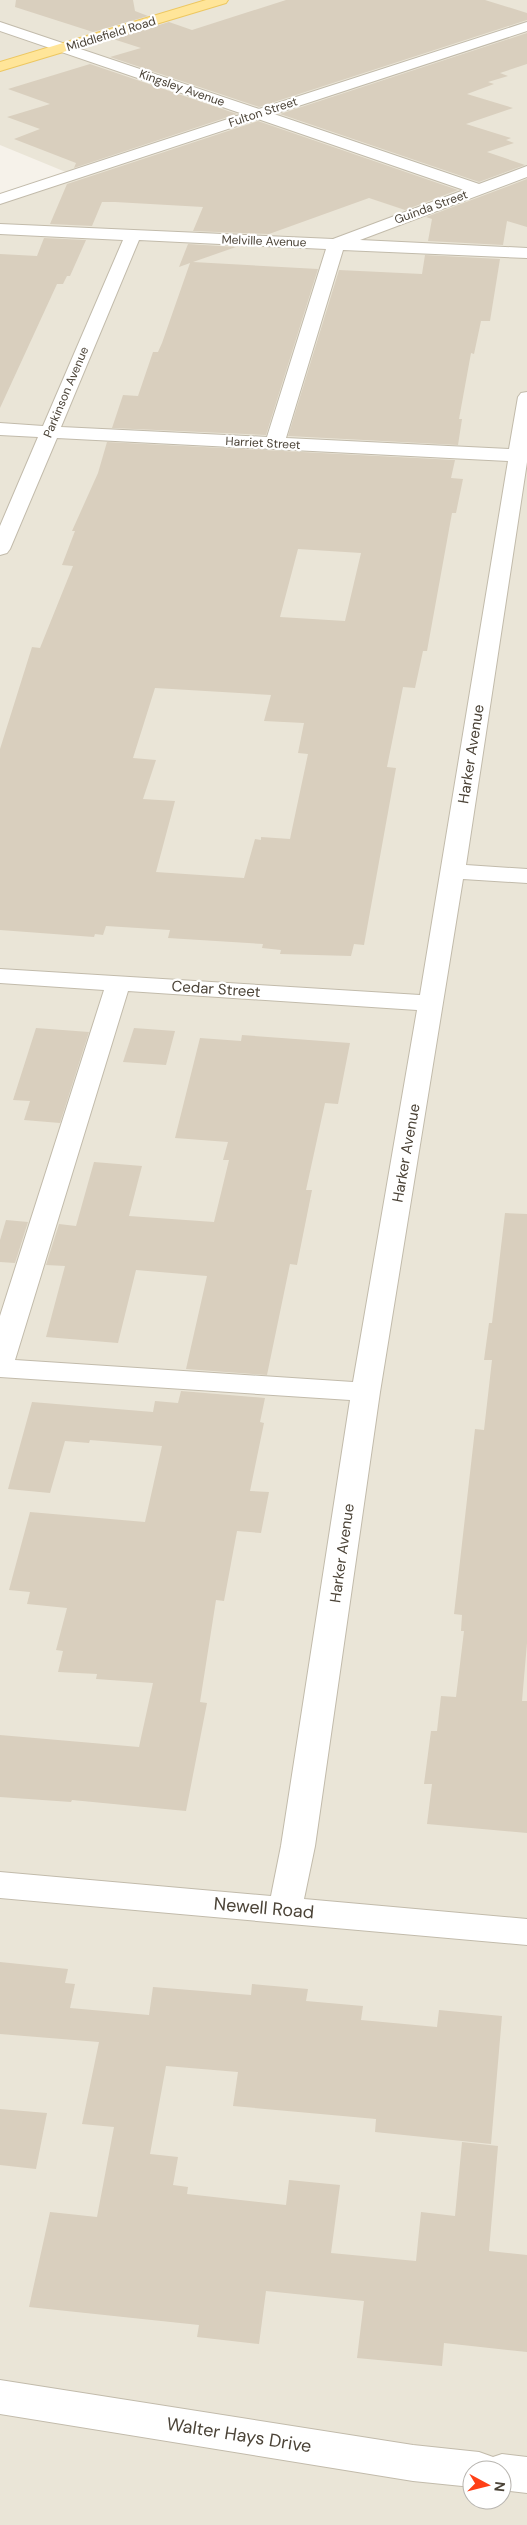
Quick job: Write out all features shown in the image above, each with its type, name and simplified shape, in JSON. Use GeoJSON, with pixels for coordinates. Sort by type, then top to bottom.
{"type":"FeatureCollection","features":[{"type":"Feature","properties":{"kind":"main road","name":"Middlefield Road"},"geometry":{"type":"LineString","coordinates":[[0,67],[221,0]]}},
{"type":"Feature","properties":{"kind":"street","name":"Kingsley Avenue"},"geometry":{"type":"LineString","coordinates":[[0,26],[478,189]]}},
{"type":"Feature","properties":{"kind":"street","name":"Fulton Street"},"geometry":{"type":"LineString","coordinates":[[0,199],[527,26]]}},
{"type":"Feature","properties":{"kind":"street","name":"Guinda Street"},"geometry":{"type":"LineString","coordinates":[[336,244],[527,171]]}},
{"type":"Feature","properties":{"kind":"street","name":"Melville Avenue"},"geometry":{"type":"LineString","coordinates":[[0,230],[527,253]]}},
{"type":"Feature","properties":{"kind":"street","name":"Parkinson Avenue"},"geometry":{"type":"LineString","coordinates":[[1,546],[133,236]]}},
{"type":"Feature","properties":{"kind":"street"},"geometry":{"type":"LineString","coordinates":[[275,443],[336,244]]}},
{"type":"Feature","properties":{"kind":"street","name":"Harker Avenue"},"geometry":{"type":"LineString","coordinates":[[285,1910],[298,1846],[366,1392],[522,456],[527,397]]}},
{"type":"Feature","properties":{"kind":"street","name":"Harriet Street"},"geometry":{"type":"LineString","coordinates":[[0,429],[522,456]]}},
{"type":"Feature","properties":{"kind":"street"},"geometry":{"type":"LineString","coordinates":[[453,871],[527,876]]}},
{"type":"Feature","properties":{"kind":"street","name":"Cedar Street"},"geometry":{"type":"LineString","coordinates":[[0,976],[431,1003]]}},
{"type":"Feature","properties":{"kind":"street"},"geometry":{"type":"LineString","coordinates":[[0,1361],[118,983]]}},
{"type":"Feature","properties":{"kind":"street"},"geometry":{"type":"LineString","coordinates":[[0,1368],[366,1392]]}},
{"type":"Feature","properties":{"kind":"street","name":"Newell Road"},"geometry":{"type":"LineString","coordinates":[[0,1885],[527,1932]]}},
{"type":"Feature","properties":{"kind":"street","name":"Walter Hays Drive"},"geometry":{"type":"LineString","coordinates":[[0,2397],[413,2463],[462,2468]]}},
{"type":"Feature","properties":{"kind":"street"},"geometry":{"type":"LineString","coordinates":[[512,2473],[527,2475]]}},
{"type":"Feature","properties":{"kind":"shaded area"},"geometry":{"type":"Polygon","coordinates":[[[0,0],[527,0],[527,2525],[0,2525],[0,200],[73,175],[0,145],[0,0]]]}},
{"type":"Feature","properties":{"kind":"building"},"geometry":{"type":"Polygon","coordinates":[[[16,0],[133,0],[135,11],[148,16],[93,32],[15,7],[16,0]]]}},
{"type":"Feature","properties":{"kind":"building"},"geometry":{"type":"Polygon","coordinates":[[[286,0],[485,0],[527,13],[527,20],[259,107],[110,57],[141,48],[113,39],[169,22],[192,30],[286,0]]]}},
{"type":"Feature","properties":{"kind":"building"},"geometry":{"type":"Polygon","coordinates":[[[527,33],[527,64],[500,73],[508,76],[488,82],[494,84],[467,94],[513,108],[466,124],[511,138],[506,140],[514,143],[487,152],[525,165],[479,182],[280,114],[527,33]]]}},
{"type":"Feature","properties":{"kind":"building"},"geometry":{"type":"Polygon","coordinates":[[[90,64],[237,114],[74,168],[76,163],[14,139],[40,129],[7,117],[50,104],[8,89],[90,64]]]}},
{"type":"Feature","properties":{"kind":"building"},"geometry":{"type":"Polygon","coordinates":[[[258,121],[458,190],[405,210],[369,198],[269,234],[193,231],[203,207],[115,202],[102,202],[92,226],[50,224],[67,184],[258,121]]]}},
{"type":"Feature","properties":{"kind":"building"},"geometry":{"type":"Polygon","coordinates":[[[527,179],[527,227],[507,221],[503,245],[428,241],[432,219],[426,217],[527,179]]]}},
{"type":"Feature","properties":{"kind":"building"},"geometry":{"type":"Polygon","coordinates":[[[44,238],[86,240],[70,276],[67,276],[63,284],[57,284],[0,408],[0,254],[37,256],[44,238]]]}},
{"type":"Feature","properties":{"kind":"building"},"geometry":{"type":"Polygon","coordinates":[[[188,244],[236,247],[193,262],[318,269],[266,435],[112,428],[123,395],[138,396],[153,352],[158,352],[162,343],[190,263],[179,267],[188,244]]]}},
{"type":"Feature","properties":{"kind":"building"},"geometry":{"type":"Polygon","coordinates":[[[425,255],[500,259],[490,321],[481,321],[474,354],[471,353],[459,419],[462,419],[458,445],[288,436],[339,270],[422,274],[425,255]]]}},
{"type":"Feature","properties":{"kind":"building"},"geometry":{"type":"Polygon","coordinates":[[[107,442],[455,460],[451,478],[463,479],[456,513],[452,513],[427,651],[423,651],[415,688],[403,687],[387,767],[396,768],[364,945],[354,944],[351,956],[280,954],[281,950],[262,948],[263,944],[168,938],[170,930],[106,926],[103,935],[95,934],[94,937],[0,930],[0,749],[32,647],[40,648],[73,566],[62,565],[75,531],[72,531],[98,473],[107,442]],[[298,549],[280,617],[345,621],[361,553],[298,549]],[[155,688],[133,758],[156,760],[143,799],[175,801],[156,872],[244,878],[255,839],[261,840],[261,837],[290,839],[308,754],[298,753],[304,723],[264,721],[271,695],[155,688]]]}},
{"type":"Feature","properties":{"kind":"building"},"geometry":{"type":"Polygon","coordinates":[[[36,1028],[89,1032],[60,1123],[24,1120],[30,1101],[13,1100],[36,1028]]]}},
{"type":"Feature","properties":{"kind":"building"},"geometry":{"type":"Polygon","coordinates":[[[134,1028],[175,1031],[166,1065],[123,1062],[134,1028]]]}},
{"type":"Feature","properties":{"kind":"building"},"geometry":{"type":"Polygon","coordinates":[[[242,1035],[350,1043],[338,1104],[325,1103],[306,1190],[312,1190],[297,1265],[290,1264],[267,1375],[186,1369],[207,1276],[136,1270],[118,1343],[46,1337],[65,1266],[46,1265],[59,1224],[76,1226],[94,1162],[142,1166],[129,1216],[214,1222],[229,1160],[223,1160],[228,1142],[175,1138],[200,1038],[241,1041],[242,1035]]]}},
{"type":"Feature","properties":{"kind":"building"},"geometry":{"type":"Polygon","coordinates":[[[505,1213],[527,1214],[527,1643],[522,1701],[527,1701],[527,1833],[427,1824],[432,1784],[424,1784],[431,1731],[437,1731],[441,1696],[456,1697],[464,1631],[461,1631],[462,1615],[454,1614],[475,1429],[484,1430],[492,1360],[484,1360],[489,1323],[492,1323],[505,1213]]]}},
{"type":"Feature","properties":{"kind":"building"},"geometry":{"type":"Polygon","coordinates":[[[6,1220],[28,1222],[15,1263],[0,1262],[0,1240],[6,1220]]]}},
{"type":"Feature","properties":{"kind":"building"},"geometry":{"type":"Polygon","coordinates":[[[181,1391],[265,1398],[260,1422],[264,1423],[250,1491],[269,1492],[261,1533],[237,1531],[224,1601],[216,1600],[200,1702],[207,1703],[186,1811],[72,1800],[71,1802],[0,1797],[0,1735],[139,1747],[153,1683],[96,1679],[97,1674],[58,1672],[63,1651],[56,1650],[67,1608],[27,1604],[30,1592],[9,1590],[30,1512],[145,1522],[162,1446],[90,1440],[89,1443],[65,1441],[50,1493],[8,1489],[32,1402],[153,1412],[155,1401],[178,1403],[181,1391]]]}},
{"type":"Feature","properties":{"kind":"building"},"geometry":{"type":"Polygon","coordinates":[[[0,1962],[68,1969],[65,1983],[75,1984],[70,2008],[149,2015],[153,1987],[251,1995],[252,1984],[308,1989],[306,2001],[363,2006],[361,2020],[437,2027],[439,2010],[502,2016],[491,2144],[375,2132],[376,2119],[233,2106],[238,2072],[166,2066],[150,2154],[178,2157],[173,2185],[188,2187],[187,2194],[286,2205],[289,2180],[340,2185],[331,2253],[416,2261],[421,2212],[455,2216],[462,2142],[498,2146],[489,2251],[527,2255],[527,2352],[444,2343],[442,2366],[357,2358],[364,2301],[266,2291],[259,2344],[197,2337],[199,2325],[29,2307],[50,2212],[97,2217],[114,2127],[82,2124],[99,2042],[0,2034],[0,1962]]]}},
{"type":"Feature","properties":{"kind":"building"},"geometry":{"type":"Polygon","coordinates":[[[0,2109],[47,2113],[36,2169],[0,2165],[0,2109]]]}}]}
